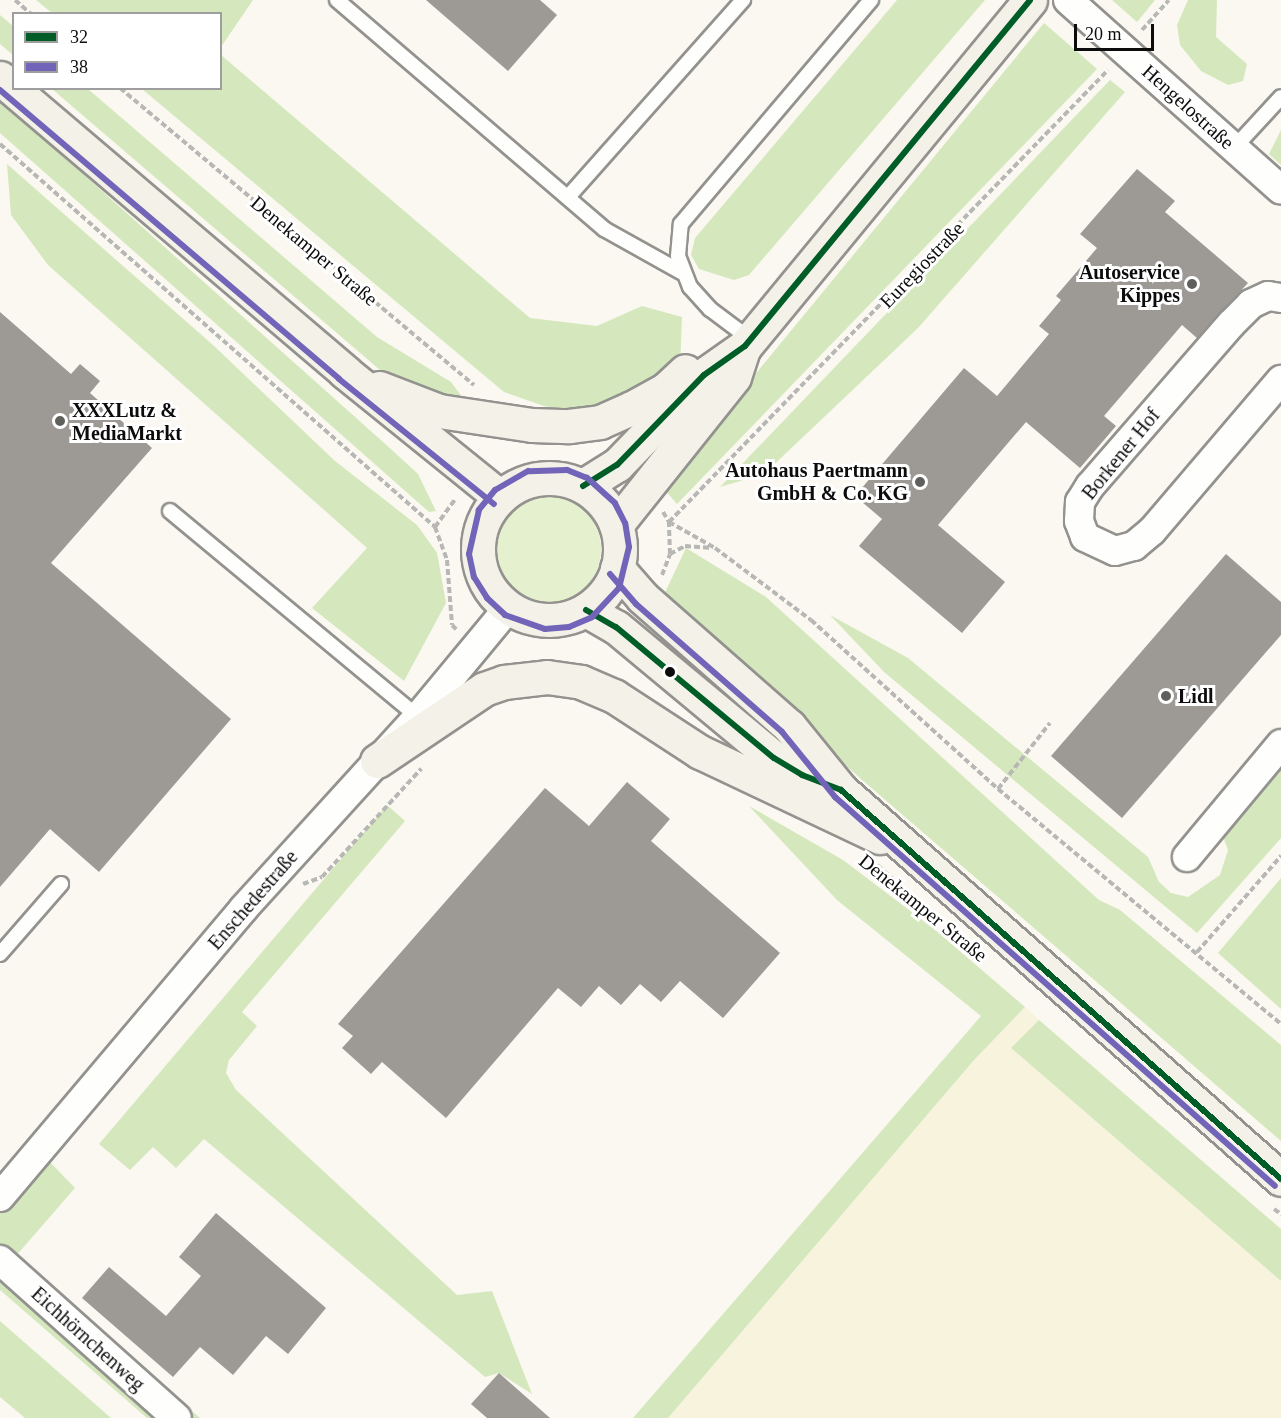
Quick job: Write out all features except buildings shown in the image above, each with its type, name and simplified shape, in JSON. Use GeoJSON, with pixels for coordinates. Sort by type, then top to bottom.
{"type":"FeatureCollection","features":[{"type":"Feature","properties":{"kind":"main road"},"geometry":{"type":"LineString","coordinates":[[583,486],[617,465],[704,375],[747,342],[1030,0]]}},
{"type":"Feature","properties":{"kind":"main road"},"geometry":{"type":"LineString","coordinates":[[0,78],[12,88]]}},
{"type":"Feature","properties":{"kind":"main road"},"geometry":{"type":"LineString","coordinates":[[14,90],[345,372],[471,476],[500,497]]}},
{"type":"Feature","properties":{"kind":"main road"},"geometry":{"type":"LineString","coordinates":[[345,372],[439,411],[497,420],[569,426],[600,422],[666,389],[694,362],[747,342]]}},
{"type":"Feature","properties":{"kind":"main road"},"geometry":{"type":"LineString","coordinates":[[616,525],[642,488],[734,377],[747,342]]}},
{"type":"Feature","properties":{"kind":"main road"},"geometry":{"type":"LineString","coordinates":[[557,478],[583,486],[597,496],[616,525],[620,546],[617,568],[611,584],[586,610],[547,620],[527,616],[509,608],[483,575],[478,555],[487,514],[500,497],[531,480],[557,478]]}},
{"type":"Feature","properties":{"kind":"main road","name":"Denekamper Straße"},"geometry":{"type":"LineString","coordinates":[[617,568],[642,597],[789,726],[841,790],[1276,1193]]}},
{"type":"Feature","properties":{"kind":"main road","name":"Denekamper Straße"},"geometry":{"type":"LineString","coordinates":[[586,610],[616,627],[774,758],[802,775],[841,790]]}},
{"type":"Feature","properties":{"kind":"main road"},"geometry":{"type":"LineString","coordinates":[[377,761],[484,689],[504,682],[547,677],[581,682],[614,696],[700,752],[815,809],[902,846]]}},
{"type":"Feature","properties":{"kind":"street","name":"Hengelostraße"},"geometry":{"type":"LineString","coordinates":[[1068,0],[1281,190]]}},
{"type":"Feature","properties":{"kind":"street","name":"Borkener Hof"},"geometry":{"type":"LineString","coordinates":[[1281,298],[1268,296],[1251,304],[1090,486],[1080,502],[1079,520],[1086,537],[1098,546],[1115,551],[1134,546],[1152,531],[1281,380]]}},
{"type":"Feature","properties":{"kind":"street","name":"Enschedestraße"},"geometry":{"type":"LineString","coordinates":[[2,1189],[244,908],[418,717],[509,608]]}},
{"type":"Feature","properties":{"kind":"street"},"geometry":{"type":"LineString","coordinates":[[1186,857],[1281,744]]}},
{"type":"Feature","properties":{"kind":"street","name":"Eichhörnchenweg"},"geometry":{"type":"LineString","coordinates":[[0,1260],[177,1418]]}},
{"type":"Feature","properties":{"kind":"lane"},"geometry":{"type":"LineString","coordinates":[[337,0],[604,229],[681,272],[710,309],[747,342]]}},
{"type":"Feature","properties":{"kind":"lane"},"geometry":{"type":"LineString","coordinates":[[568,197],[743,0]]}},
{"type":"Feature","properties":{"kind":"lane"},"geometry":{"type":"LineString","coordinates":[[681,272],[678,256],[681,224],[871,0]]}},
{"type":"Feature","properties":{"kind":"lane"},"geometry":{"type":"LineString","coordinates":[[1234,148],[1281,97]]}},
{"type":"Feature","properties":{"kind":"lane"},"geometry":{"type":"LineString","coordinates":[[170,511],[418,717]]}},
{"type":"Feature","properties":{"kind":"lane"},"geometry":{"type":"LineString","coordinates":[[0,954],[61,884]]}},
{"type":"Feature","properties":{"kind":"path"},"geometry":{"type":"LineString","coordinates":[[15,0],[29,12]]}},
{"type":"Feature","properties":{"kind":"path","name":"Euregiostraße"},"geometry":{"type":"LineString","coordinates":[[669,522],[1024,160],[1168,0]]}},
{"type":"Feature","properties":{"kind":"path","name":"Denekamper Straße"},"geometry":{"type":"LineString","coordinates":[[122,90],[496,404],[497,420]]}},
{"type":"Feature","properties":{"kind":"path"},"geometry":{"type":"LineString","coordinates":[[0,144],[435,527],[447,560],[452,625],[476,646]]}},
{"type":"Feature","properties":{"kind":"path"},"geometry":{"type":"LineString","coordinates":[[435,527],[471,476]]}},
{"type":"Feature","properties":{"kind":"path"},"geometry":{"type":"LineString","coordinates":[[642,488],[669,522],[716,548],[811,620],[998,789],[1281,1024]]}},
{"type":"Feature","properties":{"kind":"path"},"geometry":{"type":"LineString","coordinates":[[642,597],[660,579],[670,554],[669,522]]}},
{"type":"Feature","properties":{"kind":"path"},"geometry":{"type":"LineString","coordinates":[[670,554],[685,546],[716,548]]}},
{"type":"Feature","properties":{"kind":"path"},"geometry":{"type":"LineString","coordinates":[[998,789],[1050,723]]}},
{"type":"Feature","properties":{"kind":"path"},"geometry":{"type":"LineString","coordinates":[[300,886],[322,877],[430,760]]}},
{"type":"Feature","properties":{"kind":"path"},"geometry":{"type":"LineString","coordinates":[[1197,952],[1281,855]]}},
{"type":"Feature","properties":{"kind":"path","name":"Denekamper Straße"},"geometry":{"type":"LineString","coordinates":[[869,859],[914,898]]}},
{"type":"Feature","properties":{"kind":"path"},"geometry":{"type":"LineString","coordinates":[[1276,1193],[1281,1214]]}},
{"type":"Feature","properties":{"kind":"shaded area"},"geometry":{"type":"Polygon","coordinates":[[[1025,1007],[1039,1020],[1012,1049],[1281,1281],[1281,1418],[668,1418],[974,1060],[1025,1007]]]}},
{"type":"Feature","properties":{"kind":"green space"},"geometry":{"type":"Polygon","coordinates":[[[36,0],[253,0],[222,46],[222,12],[51,12],[36,0]]]}},
{"type":"Feature","properties":{"kind":"green space"},"geometry":{"type":"Polygon","coordinates":[[[897,0],[985,0],[749,275],[734,280],[699,269],[691,255],[695,238],[897,0]]]}},
{"type":"Feature","properties":{"kind":"green space"},"geometry":{"type":"Polygon","coordinates":[[[1112,0],[1155,0],[1137,22],[1112,0]]]}},
{"type":"Feature","properties":{"kind":"green space"},"geometry":{"type":"Polygon","coordinates":[[[1188,0],[1217,0],[1216,37],[1247,64],[1243,81],[1228,85],[1201,71],[1180,45],[1177,25],[1188,0]]]}},
{"type":"Feature","properties":{"kind":"green space"},"geometry":{"type":"Polygon","coordinates":[[[0,15],[12,25],[12,54],[0,44],[0,15]]]}},
{"type":"Feature","properties":{"kind":"green space"},"geometry":{"type":"Polygon","coordinates":[[[1044,23],[1097,69],[677,504],[663,488],[679,467],[1044,23]]]}},
{"type":"Feature","properties":{"kind":"green space"},"geometry":{"type":"Polygon","coordinates":[[[222,56],[530,318],[597,326],[642,306],[682,317],[680,369],[589,414],[544,406],[504,392],[143,90],[222,90],[222,56]]]}},
{"type":"Feature","properties":{"kind":"green space"},"geometry":{"type":"Polygon","coordinates":[[[1110,80],[1125,92],[918,328],[764,474],[720,487],[1110,80]]]}},
{"type":"Feature","properties":{"kind":"green space"},"geometry":{"type":"Polygon","coordinates":[[[53,90],[89,90],[377,337],[451,382],[468,405],[394,382],[53,90]]]}},
{"type":"Feature","properties":{"kind":"green space"},"geometry":{"type":"Polygon","coordinates":[[[0,100],[418,474],[436,511],[429,512],[0,133],[0,100]]]}},
{"type":"Feature","properties":{"kind":"green space"},"geometry":{"type":"Polygon","coordinates":[[[1281,130],[1281,165],[1269,154],[1281,130]]]}},
{"type":"Feature","properties":{"kind":"green space"},"geometry":{"type":"Polygon","coordinates":[[[7,164],[213,345],[335,461],[417,525],[437,553],[446,603],[404,681],[312,608],[367,548],[48,265],[11,215],[7,164]]]}},
{"type":"Feature","properties":{"kind":"green space"},"geometry":{"type":"Polygon","coordinates":[[[547,495],[568,499],[585,511],[597,528],[601,549],[597,570],[585,587],[568,599],[547,603],[526,599],[509,587],[497,570],[493,549],[497,528],[509,511],[526,499],[547,495]]]}},
{"type":"Feature","properties":{"kind":"green space"},"geometry":{"type":"Polygon","coordinates":[[[686,548],[766,597],[1099,900],[1120,910],[1281,1045],[1281,1141],[861,779],[662,599],[686,548]]]}},
{"type":"Feature","properties":{"kind":"green space"},"geometry":{"type":"Polygon","coordinates":[[[830,615],[908,658],[1148,857],[1159,882],[1171,893],[1188,897],[1220,875],[1228,850],[1222,834],[1281,761],[1281,838],[1197,933],[884,672],[830,615]]]}},
{"type":"Feature","properties":{"kind":"green space"},"geometry":{"type":"Polygon","coordinates":[[[387,805],[405,821],[242,1012],[257,1026],[229,1060],[226,1073],[236,1090],[457,1295],[492,1291],[532,1394],[499,1373],[485,1377],[204,1139],[176,1168],[153,1147],[130,1170],[99,1144],[387,805]]]}},
{"type":"Feature","properties":{"kind":"green space"},"geometry":{"type":"Polygon","coordinates":[[[749,806],[843,860],[934,929],[1025,1007],[974,1060],[668,1418],[633,1418],[981,1016],[837,900],[749,806]]]}},
{"type":"Feature","properties":{"kind":"green space"},"geometry":{"type":"Polygon","coordinates":[[[1281,878],[1281,1009],[1218,953],[1281,878]]]}},
{"type":"Feature","properties":{"kind":"green space"},"geometry":{"type":"Polygon","coordinates":[[[1039,1020],[1281,1229],[1281,1281],[1011,1048],[1039,1020]]]}},
{"type":"Feature","properties":{"kind":"green space"},"geometry":{"type":"Polygon","coordinates":[[[46,1158],[75,1188],[15,1257],[200,1418],[147,1418],[0,1290],[0,1212],[46,1158]]]}},
{"type":"Feature","properties":{"kind":"green space"},"geometry":{"type":"Polygon","coordinates":[[[0,1321],[111,1418],[25,1418],[0,1397],[0,1321]]]}},
{"type":"Feature","properties":{"kind":"transit line","name":"32"},"geometry":{"type":"LineString","coordinates":[[583,486],[617,465],[704,375],[745,346],[1030,0]]}},
{"type":"Feature","properties":{"kind":"transit line","name":"38"},"geometry":{"type":"LineString","coordinates":[[0,90],[339,379],[494,504]]}},
{"type":"Feature","properties":{"kind":"transit line","name":"38"},"geometry":{"type":"LineString","coordinates":[[528,471],[495,490],[479,510],[469,554],[474,577],[487,598],[505,615],[545,629],[569,627],[592,617],[619,588],[629,547],[625,523],[615,503],[587,478],[567,470],[529,471]]}},
{"type":"Feature","properties":{"kind":"transit line","name":"38"},"geometry":{"type":"LineString","coordinates":[[610,574],[636,604],[782,732],[835,797],[1275,1186]]}},
{"type":"Feature","properties":{"kind":"transit line","name":"32"},"geometry":{"type":"LineString","coordinates":[[586,610],[616,627],[774,758],[802,775],[841,790],[1281,1179]]}},
{"type":"Feature","properties":{"kind":"place","name":"Autoservice Kippes"},"geometry":{"type":"Point","coordinates":[1192,284]}},
{"type":"Feature","properties":{"kind":"place","name":"XXXLutz & MediaMarkt"},"geometry":{"type":"Point","coordinates":[60,421]}},
{"type":"Feature","properties":{"kind":"place","name":"Autohaus Paertmann GmbH & Co. KG"},"geometry":{"type":"Point","coordinates":[920,482]}},
{"type":"Feature","properties":{"kind":"place","name":"Lidl"},"geometry":{"type":"Point","coordinates":[1166,696]}}]}
